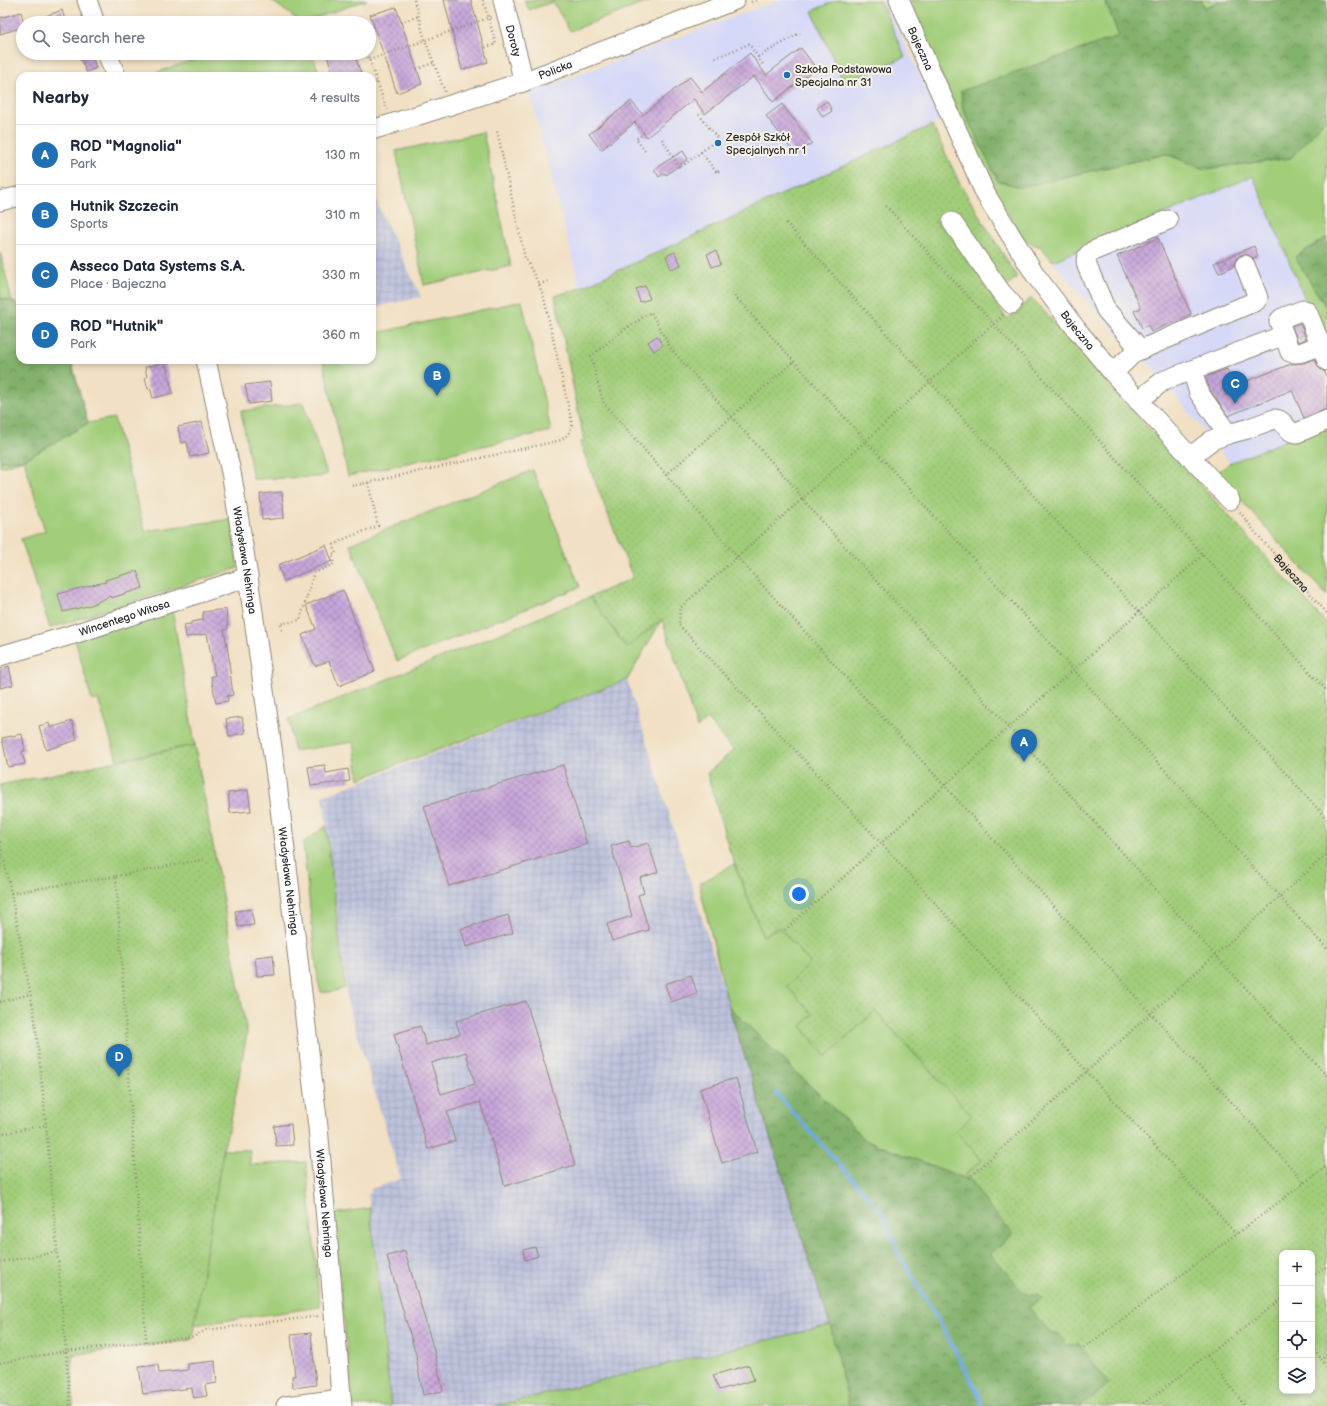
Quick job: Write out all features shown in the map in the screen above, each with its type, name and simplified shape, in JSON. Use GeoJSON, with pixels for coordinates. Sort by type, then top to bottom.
{"type":"FeatureCollection","features":[{"type":"Feature","properties":{"kind":"street"},"geometry":{"type":"LineString","coordinates":[[87,0],[93,16]]}},
{"type":"Feature","properties":{"kind":"street","name":"Policka"},"geometry":{"type":"LineString","coordinates":[[376,129],[523,82],[735,0]]}},
{"type":"Feature","properties":{"kind":"street","name":"Bajeczna"},"geometry":{"type":"LineString","coordinates":[[899,0],[986,195],[1036,276],[1113,374],[1230,500]]}},
{"type":"Feature","properties":{"kind":"street","name":"Doroty"},"geometry":{"type":"LineString","coordinates":[[499,10],[520,66],[523,82]]}},
{"type":"Feature","properties":{"kind":"street"},"geometry":{"type":"LineString","coordinates":[[110,60],[114,72]]}},
{"type":"Feature","properties":{"kind":"street"},"geometry":{"type":"LineString","coordinates":[[0,201],[16,197]]}},
{"type":"Feature","properties":{"kind":"street"},"geometry":{"type":"LineString","coordinates":[[1140,349],[1106,310],[1085,260],[1087,255],[1093,251],[1168,220]]}},
{"type":"Feature","properties":{"kind":"street"},"geometry":{"type":"LineString","coordinates":[[952,222],[1001,292],[1008,309]]}},
{"type":"Feature","properties":{"kind":"street"},"geometry":{"type":"LineString","coordinates":[[1113,374],[1140,349],[1256,301],[1258,298],[1245,265]]}},
{"type":"Feature","properties":{"kind":"street"},"geometry":{"type":"LineString","coordinates":[[1320,344],[1298,353],[1290,352],[1279,321],[1282,318],[1305,310],[1308,313],[1327,362]]}},
{"type":"Feature","properties":{"kind":"street"},"geometry":{"type":"LineString","coordinates":[[1138,401],[1163,381],[1284,335]]}},
{"type":"Feature","properties":{"kind":"street","name":"Władysława Nehringa"},"geometry":{"type":"LineString","coordinates":[[207,364],[232,478],[248,577],[277,783],[316,1111],[342,1403]]}},
{"type":"Feature","properties":{"kind":"street"},"geometry":{"type":"LineString","coordinates":[[1192,370],[1199,393],[1228,434]]}},
{"type":"Feature","properties":{"kind":"street"},"geometry":{"type":"LineString","coordinates":[[1190,457],[1212,440],[1247,429],[1274,418],[1283,421],[1292,433],[1297,433],[1327,420]]}},
{"type":"Feature","properties":{"kind":"street","name":"Wincentego Witosa"},"geometry":{"type":"LineString","coordinates":[[0,656],[71,635],[248,577]]}},
{"type":"Feature","properties":{"kind":"street"},"geometry":{"type":"LineString","coordinates":[[286,1406],[342,1403]]}},
{"type":"Feature","properties":{"kind":"path"},"geometry":{"type":"LineString","coordinates":[[414,0],[425,40],[446,94]]}},
{"type":"Feature","properties":{"kind":"path"},"geometry":{"type":"LineString","coordinates":[[483,0],[499,10]]}},
{"type":"Feature","properties":{"kind":"path"},"geometry":{"type":"LineString","coordinates":[[376,58],[425,40],[499,10]]}},
{"type":"Feature","properties":{"kind":"path"},"geometry":{"type":"LineString","coordinates":[[484,48],[496,44],[499,10]]}},
{"type":"Feature","properties":{"kind":"path"},"geometry":{"type":"LineString","coordinates":[[401,22],[419,16]]}},
{"type":"Feature","properties":{"kind":"path"},"geometry":{"type":"LineString","coordinates":[[758,57],[800,33]]}},
{"type":"Feature","properties":{"kind":"path"},"geometry":{"type":"LineString","coordinates":[[715,58],[749,44],[764,66]]}},
{"type":"Feature","properties":{"kind":"path"},"geometry":{"type":"LineString","coordinates":[[369,60],[373,72]]}},
{"type":"Feature","properties":{"kind":"path"},"geometry":{"type":"LineString","coordinates":[[417,69],[433,63]]}},
{"type":"Feature","properties":{"kind":"path"},"geometry":{"type":"LineString","coordinates":[[377,82],[388,113]]}},
{"type":"Feature","properties":{"kind":"path"},"geometry":{"type":"LineString","coordinates":[[662,139],[680,168],[718,139],[697,112]]}},
{"type":"Feature","properties":{"kind":"path"},"geometry":{"type":"LineString","coordinates":[[352,486],[558,441],[567,436],[571,430],[572,423],[544,298],[539,284],[525,258],[497,131]]}},
{"type":"Feature","properties":{"kind":"path"},"geometry":{"type":"LineString","coordinates":[[644,133],[636,139],[646,152]]}},
{"type":"Feature","properties":{"kind":"path"},"geometry":{"type":"LineString","coordinates":[[701,152],[717,172],[719,171]]}},
{"type":"Feature","properties":{"kind":"path"},"geometry":{"type":"LineString","coordinates":[[886,206],[1327,691]]}},
{"type":"Feature","properties":{"kind":"path"},"geometry":{"type":"LineString","coordinates":[[786,223],[1327,819]]}},
{"type":"Feature","properties":{"kind":"path"},"geometry":{"type":"LineString","coordinates":[[539,284],[550,281]]}},
{"type":"Feature","properties":{"kind":"path"},"geometry":{"type":"LineString","coordinates":[[732,293],[1327,949]]}},
{"type":"Feature","properties":{"kind":"path"},"geometry":{"type":"LineString","coordinates":[[1008,309],[802,499],[680,608],[679,625],[881,843],[1087,1072],[1236,1234]]}},
{"type":"Feature","properties":{"kind":"path"},"geometry":{"type":"LineString","coordinates":[[1305,1183],[737,557],[666,475],[603,402],[591,356],[624,330],[652,312],[672,349],[796,489],[802,499],[1215,955],[1327,1076]]}},
{"type":"Feature","properties":{"kind":"path"},"geometry":{"type":"LineString","coordinates":[[666,475],[794,360]]}},
{"type":"Feature","properties":{"kind":"path"},"geometry":{"type":"LineString","coordinates":[[282,630],[280,624],[300,620],[314,573],[334,564],[332,555],[336,554],[334,545],[346,538],[378,526],[368,482]]}},
{"type":"Feature","properties":{"kind":"path","name":"Bajeczna"},"geometry":{"type":"LineString","coordinates":[[1230,500],[1255,532],[1327,613]]}},
{"type":"Feature","properties":{"kind":"path"},"geometry":{"type":"LineString","coordinates":[[786,930],[944,785],[1138,611],[1203,555]]}},
{"type":"Feature","properties":{"kind":"path"},"geometry":{"type":"LineString","coordinates":[[0,842],[35,1020],[46,1125],[70,1406]]}},
{"type":"Feature","properties":{"kind":"path"},"geometry":{"type":"LineString","coordinates":[[969,1178],[1327,854]]}},
{"type":"Feature","properties":{"kind":"path"},"geometry":{"type":"LineString","coordinates":[[11,893],[116,876],[206,859]]}},
{"type":"Feature","properties":{"kind":"path"},"geometry":{"type":"LineString","coordinates":[[116,876],[146,1342]]}},
{"type":"Feature","properties":{"kind":"path"},"geometry":{"type":"LineString","coordinates":[[0,1002],[31,994]]}},
{"type":"Feature","properties":{"kind":"path"},"geometry":{"type":"LineString","coordinates":[[0,1134],[46,1125]]}},
{"type":"Feature","properties":{"kind":"path"},"geometry":{"type":"LineString","coordinates":[[1084,1348],[1327,1166]]}},
{"type":"Feature","properties":{"kind":"path"},"geometry":{"type":"LineString","coordinates":[[0,1262],[57,1252]]}},
{"type":"Feature","properties":{"kind":"path"},"geometry":{"type":"LineString","coordinates":[[1315,1275],[1327,1266]]}},
{"type":"Feature","properties":{"kind":"path"},"geometry":{"type":"LineString","coordinates":[[1140,1406],[1278,1302]]}},
{"type":"Feature","properties":{"kind":"path"},"geometry":{"type":"LineString","coordinates":[[0,1363],[66,1351],[193,1337],[206,1330],[334,1314]]}},
{"type":"Feature","properties":{"kind":"path"},"geometry":{"type":"LineString","coordinates":[[1315,1351],[1327,1367]]}},
{"type":"Feature","properties":{"kind":"path"},"geometry":{"type":"LineString","coordinates":[[1321,1359],[1327,1354]]}},
{"type":"Feature","properties":{"kind":"path"},"geometry":{"type":"LineString","coordinates":[[1207,1356],[1244,1406]]}},
{"type":"Feature","properties":{"kind":"shaded area","name":"Zespół Szkół Specjalnych nr 1"},"geometry":{"type":"Polygon","coordinates":[[[779,0],[883,0],[942,120],[580,288],[530,93],[779,0]]]}},
{"type":"Feature","properties":{"kind":"shaded area"},"geometry":{"type":"Polygon","coordinates":[[[1253,175],[1327,348],[1327,424],[1230,463],[1152,367],[1126,343],[1069,281],[1053,261],[1253,175]]]}},
{"type":"Feature","properties":{"kind":"shaded area"},"geometry":{"type":"Polygon","coordinates":[[[376,201],[421,297],[376,307],[376,201]]]}},
{"type":"Feature","properties":{"kind":"shaded area"},"geometry":{"type":"Polygon","coordinates":[[[627,680],[830,1325],[495,1406],[391,1406],[368,1194],[372,1193],[371,1189],[401,1179],[348,1004],[323,796],[627,680]]]}},
{"type":"Feature","properties":{"kind":"green space"},"geometry":{"type":"Polygon","coordinates":[[[271,0],[367,0],[322,16],[293,16],[271,0]]]}},
{"type":"Feature","properties":{"kind":"green space"},"geometry":{"type":"Polygon","coordinates":[[[524,0],[653,0],[570,31],[553,2],[529,10],[524,0]]]}},
{"type":"Feature","properties":{"kind":"green space"},"geometry":{"type":"Polygon","coordinates":[[[837,0],[880,0],[905,57],[844,83],[812,11],[837,0]]]}},
{"type":"Feature","properties":{"kind":"green space"},"geometry":{"type":"Polygon","coordinates":[[[910,0],[1105,0],[1119,36],[961,91],[963,109],[998,181],[1020,187],[1166,154],[1204,169],[1290,158],[1327,117],[1327,237],[1295,257],[1327,309],[1327,351],[1253,176],[1053,261],[1041,247],[1024,240],[980,167],[910,0]]]}},
{"type":"Feature","properties":{"kind":"green space"},"geometry":{"type":"Polygon","coordinates":[[[1105,0],[1201,0],[1204,8],[1224,0],[1327,0],[1327,117],[1291,158],[1204,169],[1166,154],[1020,187],[998,181],[963,109],[961,91],[1119,36],[1105,0]]]}},
{"type":"Feature","properties":{"kind":"green space"},"geometry":{"type":"Polygon","coordinates":[[[1201,0],[1222,0],[1205,7],[1201,0]]]}},
{"type":"Feature","properties":{"kind":"green space"},"geometry":{"type":"Polygon","coordinates":[[[193,60],[314,60],[319,72],[158,72],[193,60]]]}},
{"type":"Feature","properties":{"kind":"green space"},"geometry":{"type":"Polygon","coordinates":[[[932,125],[960,184],[1017,277],[993,300],[1007,319],[1030,299],[1033,299],[1327,624],[1327,1406],[1080,1406],[1109,1384],[1079,1344],[1067,1345],[1058,1333],[1051,1334],[1029,1307],[1042,1298],[1037,1294],[1025,1294],[991,1254],[1013,1234],[988,1205],[972,1181],[965,1175],[982,1160],[956,1131],[972,1116],[875,1011],[826,1057],[801,1026],[813,1015],[787,986],[810,963],[779,927],[763,936],[729,849],[707,773],[734,750],[707,719],[697,728],[662,619],[627,648],[590,597],[633,578],[580,443],[584,440],[555,296],[580,288],[932,125]]]}},
{"type":"Feature","properties":{"kind":"green space"},"geometry":{"type":"Polygon","coordinates":[[[483,132],[511,266],[424,285],[396,151],[483,132]]]}},
{"type":"Feature","properties":{"kind":"green space"},"geometry":{"type":"Polygon","coordinates":[[[1327,237],[1327,309],[1295,257],[1327,237]]]}},
{"type":"Feature","properties":{"kind":"green space"},"geometry":{"type":"Polygon","coordinates":[[[0,252],[12,301],[0,298],[0,252]]]}},
{"type":"Feature","properties":{"kind":"green space"},"geometry":{"type":"Polygon","coordinates":[[[0,298],[16,303],[16,364],[72,364],[88,423],[24,460],[0,461],[0,298]]]}},
{"type":"Feature","properties":{"kind":"green space"},"geometry":{"type":"Polygon","coordinates":[[[522,301],[551,431],[348,476],[324,364],[376,364],[376,333],[522,301]]]}},
{"type":"Feature","properties":{"kind":"green space"},"geometry":{"type":"Polygon","coordinates":[[[303,403],[327,474],[320,477],[253,479],[241,411],[303,403]]]}},
{"type":"Feature","properties":{"kind":"green space"},"geometry":{"type":"Polygon","coordinates":[[[114,418],[145,531],[231,519],[238,568],[50,628],[21,539],[45,531],[24,460],[88,423],[114,418]]]}},
{"type":"Feature","properties":{"kind":"green space"},"geometry":{"type":"Polygon","coordinates":[[[1327,424],[1327,596],[1217,473],[1230,463],[1327,424]]]}},
{"type":"Feature","properties":{"kind":"green space"},"geometry":{"type":"Polygon","coordinates":[[[24,460],[0,467],[0,461],[24,460]]]}},
{"type":"Feature","properties":{"kind":"green space"},"geometry":{"type":"Polygon","coordinates":[[[533,470],[580,587],[397,661],[350,544],[533,470]]]}},
{"type":"Feature","properties":{"kind":"green space"},"geometry":{"type":"Polygon","coordinates":[[[590,597],[627,648],[662,619],[627,680],[359,779],[354,742],[294,751],[289,719],[590,597]]]}},
{"type":"Feature","properties":{"kind":"green space"},"geometry":{"type":"Polygon","coordinates":[[[172,608],[195,745],[117,760],[98,699],[92,701],[75,639],[172,608]]]}},
{"type":"Feature","properties":{"kind":"green space"},"geometry":{"type":"Polygon","coordinates":[[[195,745],[247,1033],[231,1120],[223,1150],[192,1340],[72,1355],[73,1406],[0,1406],[0,785],[195,745]]]}},
{"type":"Feature","properties":{"kind":"green space"},"geometry":{"type":"Polygon","coordinates":[[[326,826],[345,988],[331,992],[321,992],[318,981],[303,843],[326,826]]]}},
{"type":"Feature","properties":{"kind":"green space"},"geometry":{"type":"Polygon","coordinates":[[[734,864],[763,936],[779,927],[811,963],[813,1015],[801,1026],[826,1057],[875,1011],[972,1116],[983,1160],[966,1175],[972,1181],[867,1141],[733,1011],[1052,1406],[495,1406],[830,1325],[729,1007],[699,884],[734,864]]]}},
{"type":"Feature","properties":{"kind":"green space"},"geometry":{"type":"Polygon","coordinates":[[[729,1007],[867,1141],[972,1181],[988,1205],[1013,1234],[991,1254],[1042,1298],[1058,1333],[1067,1345],[1079,1344],[1110,1384],[1080,1406],[849,1406],[830,1325],[729,1007]]]}},
{"type":"Feature","properties":{"kind":"green space"},"geometry":{"type":"Polygon","coordinates":[[[223,1150],[250,1150],[250,1165],[306,1162],[320,1307],[194,1325],[223,1150]]]}},
{"type":"Feature","properties":{"kind":"green space"},"geometry":{"type":"Polygon","coordinates":[[[370,1208],[391,1406],[353,1406],[333,1214],[370,1208]]]}},
{"type":"Feature","properties":{"kind":"building"},"geometry":{"type":"Polygon","coordinates":[[[444,0],[471,0],[488,62],[462,70],[444,0]]]}},
{"type":"Feature","properties":{"kind":"building"},"geometry":{"type":"Polygon","coordinates":[[[396,7],[422,84],[397,93],[376,32],[376,16],[370,15],[396,7]]]}},
{"type":"Feature","properties":{"kind":"building"},"geometry":{"type":"Polygon","coordinates":[[[62,10],[64,16],[46,16],[62,10]]]}},
{"type":"Feature","properties":{"kind":"building"},"geometry":{"type":"Polygon","coordinates":[[[21,12],[22,16],[16,16],[16,29],[0,34],[0,18],[21,12]]]}},
{"type":"Feature","properties":{"kind":"building"},"geometry":{"type":"Polygon","coordinates":[[[801,48],[816,68],[773,102],[754,76],[705,114],[694,99],[647,137],[635,122],[601,150],[589,134],[631,101],[643,115],[690,77],[702,92],[750,53],[766,75],[801,48]]]}},
{"type":"Feature","properties":{"kind":"building"},"geometry":{"type":"Polygon","coordinates":[[[82,60],[93,60],[96,68],[86,72],[82,60]]]}},
{"type":"Feature","properties":{"kind":"building"},"geometry":{"type":"Polygon","coordinates":[[[328,60],[356,60],[361,72],[333,72],[328,60]]]}},
{"type":"Feature","properties":{"kind":"building"},"geometry":{"type":"Polygon","coordinates":[[[827,101],[832,111],[823,117],[817,108],[827,101]]]}},
{"type":"Feature","properties":{"kind":"building"},"geometry":{"type":"Polygon","coordinates":[[[782,104],[812,143],[796,155],[766,116],[782,104]]]}},
{"type":"Feature","properties":{"kind":"building"},"geometry":{"type":"Polygon","coordinates":[[[683,151],[688,159],[666,175],[665,173],[659,177],[654,169],[683,151]]]}},
{"type":"Feature","properties":{"kind":"building"},"geometry":{"type":"Polygon","coordinates":[[[1158,238],[1191,314],[1151,332],[1148,325],[1142,328],[1134,311],[1141,308],[1117,256],[1158,238]]]}},
{"type":"Feature","properties":{"kind":"building"},"geometry":{"type":"Polygon","coordinates":[[[1254,246],[1258,256],[1253,258],[1247,254],[1241,255],[1236,259],[1234,266],[1219,273],[1214,263],[1254,246]]]}},
{"type":"Feature","properties":{"kind":"building"},"geometry":{"type":"Polygon","coordinates":[[[716,251],[721,264],[712,267],[707,254],[716,251]]]}},
{"type":"Feature","properties":{"kind":"building"},"geometry":{"type":"Polygon","coordinates":[[[675,252],[681,265],[671,269],[666,256],[675,252]]]}},
{"type":"Feature","properties":{"kind":"building"},"geometry":{"type":"Polygon","coordinates":[[[645,286],[650,299],[640,302],[636,289],[645,286]]]}},
{"type":"Feature","properties":{"kind":"building"},"geometry":{"type":"Polygon","coordinates":[[[1300,323],[1306,339],[1298,342],[1292,326],[1300,323]]]}},
{"type":"Feature","properties":{"kind":"building"},"geometry":{"type":"Polygon","coordinates":[[[657,336],[663,345],[654,351],[648,342],[657,336]]]}},
{"type":"Feature","properties":{"kind":"building"},"geometry":{"type":"Polygon","coordinates":[[[1314,359],[1320,369],[1325,372],[1327,378],[1327,409],[1304,418],[1292,390],[1228,416],[1209,388],[1206,377],[1227,369],[1234,386],[1291,364],[1303,363],[1314,359]]]}},
{"type":"Feature","properties":{"kind":"building"},"geometry":{"type":"Polygon","coordinates":[[[157,364],[166,364],[173,393],[153,398],[150,388],[148,389],[145,378],[147,377],[145,367],[157,364]]]}},
{"type":"Feature","properties":{"kind":"building"},"geometry":{"type":"Polygon","coordinates":[[[270,382],[272,401],[249,404],[245,385],[270,382]]]}},
{"type":"Feature","properties":{"kind":"building"},"geometry":{"type":"Polygon","coordinates":[[[202,422],[209,453],[190,457],[187,442],[181,443],[178,427],[202,422]]]}},
{"type":"Feature","properties":{"kind":"building"},"geometry":{"type":"Polygon","coordinates":[[[282,492],[284,518],[262,520],[260,494],[282,492]]]}},
{"type":"Feature","properties":{"kind":"building"},"geometry":{"type":"Polygon","coordinates":[[[326,545],[332,561],[284,581],[278,565],[326,545]]]}},
{"type":"Feature","properties":{"kind":"building"},"geometry":{"type":"Polygon","coordinates":[[[137,571],[143,588],[111,598],[110,596],[91,605],[63,612],[58,594],[106,582],[105,580],[137,571]]]}},
{"type":"Feature","properties":{"kind":"building"},"geometry":{"type":"Polygon","coordinates":[[[343,590],[375,671],[339,686],[329,661],[315,666],[302,635],[316,629],[306,605],[343,590]]]}},
{"type":"Feature","properties":{"kind":"building"},"geometry":{"type":"Polygon","coordinates":[[[226,609],[228,629],[224,630],[230,663],[233,695],[227,696],[228,701],[216,703],[211,676],[215,676],[207,634],[186,637],[184,625],[203,620],[203,612],[226,609]]]}},
{"type":"Feature","properties":{"kind":"building"},"geometry":{"type":"Polygon","coordinates":[[[9,666],[13,685],[0,688],[0,669],[9,666]]]}},
{"type":"Feature","properties":{"kind":"building"},"geometry":{"type":"Polygon","coordinates":[[[242,717],[245,733],[229,736],[226,719],[242,717]]]}},
{"type":"Feature","properties":{"kind":"building"},"geometry":{"type":"Polygon","coordinates":[[[72,721],[77,740],[46,750],[39,726],[49,723],[50,728],[72,721]]]}},
{"type":"Feature","properties":{"kind":"building"},"geometry":{"type":"Polygon","coordinates":[[[22,734],[25,751],[22,751],[25,764],[8,767],[2,738],[22,734]]]}},
{"type":"Feature","properties":{"kind":"building"},"geometry":{"type":"Polygon","coordinates":[[[325,765],[326,773],[348,769],[350,781],[311,786],[308,767],[325,765]]]}},
{"type":"Feature","properties":{"kind":"building"},"geometry":{"type":"Polygon","coordinates":[[[563,765],[587,844],[449,886],[424,806],[563,765]]]}},
{"type":"Feature","properties":{"kind":"building"},"geometry":{"type":"Polygon","coordinates":[[[248,790],[251,811],[230,813],[228,793],[248,790]]]}},
{"type":"Feature","properties":{"kind":"building"},"geometry":{"type":"Polygon","coordinates":[[[629,841],[631,848],[648,843],[658,872],[640,878],[644,893],[638,895],[649,930],[612,941],[607,924],[632,916],[611,846],[629,841]]]}},
{"type":"Feature","properties":{"kind":"building"},"geometry":{"type":"Polygon","coordinates":[[[251,909],[254,925],[238,927],[235,911],[251,909]]]}},
{"type":"Feature","properties":{"kind":"building"},"geometry":{"type":"Polygon","coordinates":[[[508,915],[513,933],[466,947],[461,929],[508,915]]]}},
{"type":"Feature","properties":{"kind":"building"},"geometry":{"type":"Polygon","coordinates":[[[273,955],[275,975],[257,976],[255,957],[273,955]]]}},
{"type":"Feature","properties":{"kind":"building"},"geometry":{"type":"Polygon","coordinates":[[[691,975],[697,993],[671,1002],[665,984],[691,975]]]}},
{"type":"Feature","properties":{"kind":"building"},"geometry":{"type":"Polygon","coordinates":[[[526,1001],[575,1165],[505,1186],[480,1102],[447,1112],[455,1141],[428,1149],[394,1034],[420,1026],[426,1045],[460,1034],[456,1021],[526,1001]],[[466,1052],[431,1063],[441,1094],[475,1084],[466,1052]]]}},
{"type":"Feature","properties":{"kind":"building"},"geometry":{"type":"Polygon","coordinates":[[[736,1078],[757,1152],[722,1163],[700,1089],[736,1078]]]}},
{"type":"Feature","properties":{"kind":"building"},"geometry":{"type":"Polygon","coordinates":[[[291,1124],[293,1145],[276,1146],[274,1126],[291,1124]]]}},
{"type":"Feature","properties":{"kind":"building"},"geometry":{"type":"Polygon","coordinates":[[[535,1247],[538,1256],[525,1260],[523,1250],[535,1247]]]}},
{"type":"Feature","properties":{"kind":"building"},"geometry":{"type":"Polygon","coordinates":[[[405,1251],[435,1354],[443,1391],[423,1395],[417,1358],[387,1256],[405,1251]]]}},
{"type":"Feature","properties":{"kind":"building"},"geometry":{"type":"Polygon","coordinates":[[[311,1333],[316,1385],[293,1388],[292,1376],[295,1376],[291,1335],[311,1333]]]}},
{"type":"Feature","properties":{"kind":"building"},"geometry":{"type":"Polygon","coordinates":[[[215,1361],[217,1383],[205,1385],[207,1396],[193,1398],[192,1388],[143,1394],[139,1367],[158,1365],[159,1373],[188,1370],[188,1364],[215,1361]]]}},
{"type":"Feature","properties":{"kind":"building"},"geometry":{"type":"Polygon","coordinates":[[[749,1365],[754,1380],[719,1390],[713,1375],[749,1365]]]}},
{"type":"Feature","properties":{"kind":"waterway"},"geometry":{"type":"LineString","coordinates":[[776,1093],[881,1211],[900,1256],[940,1323],[978,1393],[982,1406]]}},
{"type":"Feature","properties":{"kind":"place","name":"Szkoła Podstawowa Specjalna nr 31"},"geometry":{"type":"Point","coordinates":[787,75]}},
{"type":"Feature","properties":{"kind":"place","name":"Zespół Szkół Specjalnych nr 1"},"geometry":{"type":"Point","coordinates":[718,143]}},
{"type":"Feature","properties":{"kind":"place","name":"Hutnik Szczecin"},"geometry":{"type":"Point","coordinates":[437,396]}},
{"type":"Feature","properties":{"kind":"place","name":"Asseco Data Systems S.A."},"geometry":{"type":"Point","coordinates":[1235,404]}},
{"type":"Feature","properties":{"kind":"place","name":"ROD \"Magnolia\""},"geometry":{"type":"Point","coordinates":[1024,762]}},
{"type":"Feature","properties":{"kind":"place","name":"ROD \"Hutnik\""},"geometry":{"type":"Point","coordinates":[119,1077]}}]}
